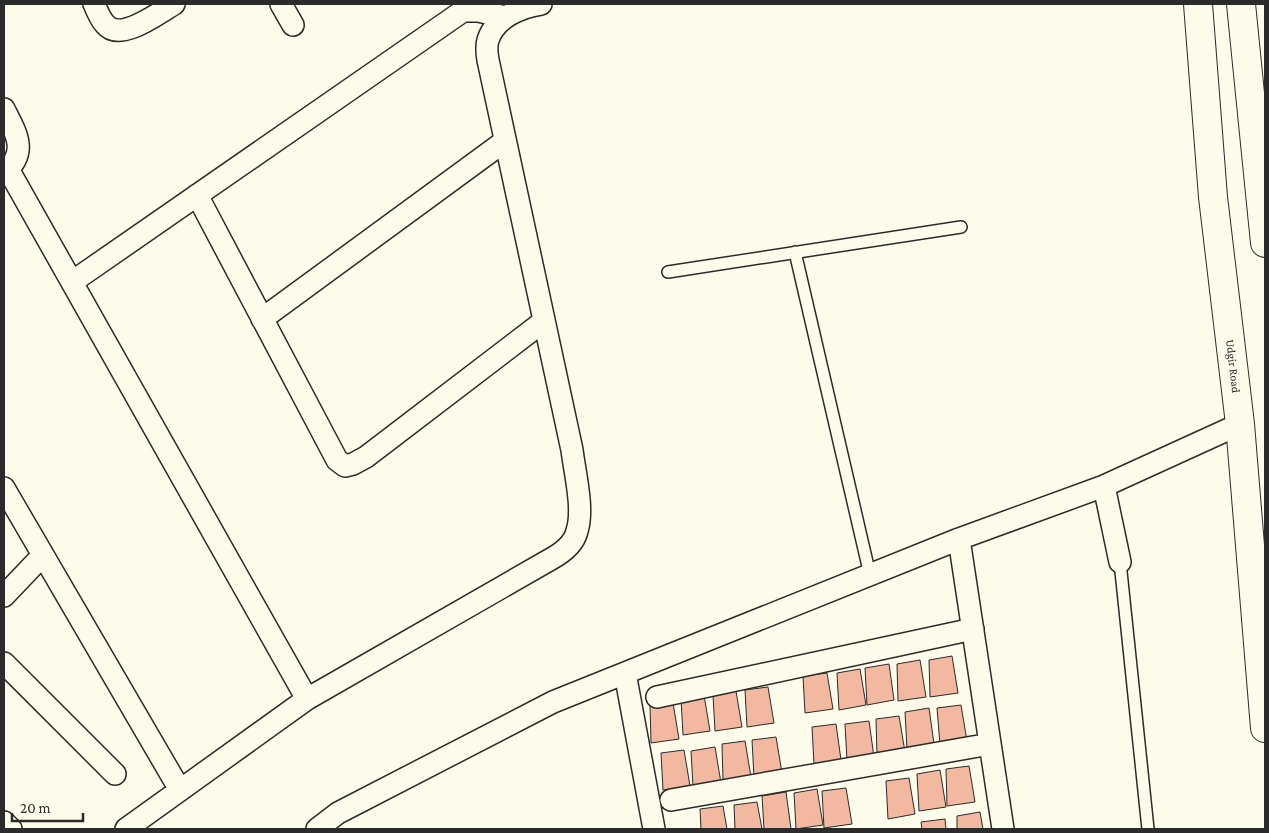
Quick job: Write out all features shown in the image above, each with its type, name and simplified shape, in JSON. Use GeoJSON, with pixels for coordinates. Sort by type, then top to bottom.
{"type":"FeatureCollection","features":[{"type":"Feature","properties":{"kind":"highway","name":"Udgir Road"},"geometry":{"type":"LineString","coordinates":[[1198,4],[1213,197],[1240,424],[1265,728]]}},
{"type":"Feature","properties":{"kind":"highway"},"geometry":{"type":"LineString","coordinates":[[1241,4],[1265,243]]}},
{"type":"Feature","properties":{"kind":"street"},"geometry":{"type":"LineString","coordinates":[[94,4],[106,26],[116,31],[128,30],[174,4]]}},
{"type":"Feature","properties":{"kind":"street"},"geometry":{"type":"LineString","coordinates":[[281,4],[293,25]]}},
{"type":"Feature","properties":{"kind":"street"},"geometry":{"type":"LineString","coordinates":[[126,829],[307,699],[558,555],[564,551],[577,533],[580,515],[572,450],[488,60],[487,42],[493,28],[506,17],[525,6],[540,4]]}},
{"type":"Feature","properties":{"kind":"street"},"geometry":{"type":"LineString","coordinates":[[72,282],[463,11],[478,11],[506,17]]}},
{"type":"Feature","properties":{"kind":"street"},"geometry":{"type":"LineString","coordinates":[[4,109],[18,137],[18,156],[6,171],[72,282],[307,699]]}},
{"type":"Feature","properties":{"kind":"street"},"geometry":{"type":"LineString","coordinates":[[262,319],[505,141]]}},
{"type":"Feature","properties":{"kind":"street"},"geometry":{"type":"LineString","coordinates":[[196,196],[337,460],[345,466],[366,457],[544,322]]}},
{"type":"Feature","properties":{"kind":"street"},"geometry":{"type":"LineString","coordinates":[[317,829],[338,813],[552,702],[959,539],[1104,486],[1240,424]]}},
{"type":"Feature","properties":{"kind":"street"},"geometry":{"type":"LineString","coordinates":[[1104,486],[1120,562]]}},
{"type":"Feature","properties":{"kind":"street"},"geometry":{"type":"LineString","coordinates":[[4,488],[180,790]]}},
{"type":"Feature","properties":{"kind":"street"},"geometry":{"type":"LineString","coordinates":[[959,539],[1003,829]]}},
{"type":"Feature","properties":{"kind":"street"},"geometry":{"type":"LineString","coordinates":[[4,596],[43,555]]}},
{"type":"Feature","properties":{"kind":"street"},"geometry":{"type":"LineString","coordinates":[[657,697],[973,630]]}},
{"type":"Feature","properties":{"kind":"street"},"geometry":{"type":"LineString","coordinates":[[4,663],[115,774]]}},
{"type":"Feature","properties":{"kind":"street"},"geometry":{"type":"LineString","coordinates":[[625,673],[654,829]]}},
{"type":"Feature","properties":{"kind":"street"},"geometry":{"type":"LineString","coordinates":[[671,800],[990,744]]}},
{"type":"Feature","properties":{"kind":"street"},"geometry":{"type":"LineString","coordinates":[[4,822],[11,829]]}},
{"type":"Feature","properties":{"kind":"lane"},"geometry":{"type":"LineString","coordinates":[[668,272],[961,227]]}},
{"type":"Feature","properties":{"kind":"lane"},"geometry":{"type":"LineString","coordinates":[[795,252],[870,574]]}},
{"type":"Feature","properties":{"kind":"lane"},"geometry":{"type":"LineString","coordinates":[[1120,562],[1148,829]]}},
{"type":"Feature","properties":{"kind":"building"},"geometry":{"type":"Polygon","coordinates":[[[952,656],[958,693],[930,697],[929,660],[952,656]]]}},
{"type":"Feature","properties":{"kind":"building"},"geometry":{"type":"Polygon","coordinates":[[[920,660],[926,697],[898,701],[897,664],[920,660]]]}},
{"type":"Feature","properties":{"kind":"building"},"geometry":{"type":"Polygon","coordinates":[[[889,664],[894,700],[867,705],[865,668],[889,664]]]}},
{"type":"Feature","properties":{"kind":"building"},"geometry":{"type":"Polygon","coordinates":[[[860,669],[866,705],[839,710],[837,673],[860,669]]]}},
{"type":"Feature","properties":{"kind":"building"},"geometry":{"type":"Polygon","coordinates":[[[827,673],[833,709],[805,713],[803,676],[827,673]]]}},
{"type":"Feature","properties":{"kind":"building"},"geometry":{"type":"Polygon","coordinates":[[[768,687],[774,723],[747,727],[745,690],[768,687]]]}},
{"type":"Feature","properties":{"kind":"building"},"geometry":{"type":"Polygon","coordinates":[[[736,691],[742,727],[715,731],[713,695],[736,691]]]}},
{"type":"Feature","properties":{"kind":"building"},"geometry":{"type":"Polygon","coordinates":[[[704,695],[710,731],[683,735],[681,698],[704,695]]]}},
{"type":"Feature","properties":{"kind":"building"},"geometry":{"type":"Polygon","coordinates":[[[673,703],[679,739],[651,743],[650,706],[673,703]]]}},
{"type":"Feature","properties":{"kind":"building"},"geometry":{"type":"Polygon","coordinates":[[[961,705],[967,741],[940,745],[937,708],[961,705]]]}},
{"type":"Feature","properties":{"kind":"building"},"geometry":{"type":"Polygon","coordinates":[[[929,708],[934,744],[907,749],[905,712],[929,708]]]}},
{"type":"Feature","properties":{"kind":"building"},"geometry":{"type":"Polygon","coordinates":[[[899,716],[905,752],[877,756],[876,719],[899,716]]]}},
{"type":"Feature","properties":{"kind":"building"},"geometry":{"type":"Polygon","coordinates":[[[869,721],[874,757],[847,761],[845,724],[869,721]]]}},
{"type":"Feature","properties":{"kind":"building"},"geometry":{"type":"Polygon","coordinates":[[[836,724],[841,760],[814,764],[812,727],[836,724]]]}},
{"type":"Feature","properties":{"kind":"building"},"geometry":{"type":"Polygon","coordinates":[[[776,737],[782,773],[754,777],[752,740],[776,737]]]}},
{"type":"Feature","properties":{"kind":"building"},"geometry":{"type":"Polygon","coordinates":[[[745,741],[751,777],[723,781],[722,744],[745,741]]]}},
{"type":"Feature","properties":{"kind":"building"},"geometry":{"type":"Polygon","coordinates":[[[715,747],[721,783],[693,787],[691,751],[715,747]]]}},
{"type":"Feature","properties":{"kind":"building"},"geometry":{"type":"Polygon","coordinates":[[[684,750],[690,786],[663,790],[661,753],[684,750]]]}},
{"type":"Feature","properties":{"kind":"building"},"geometry":{"type":"Polygon","coordinates":[[[969,766],[975,802],[947,806],[946,769],[969,766]]]}},
{"type":"Feature","properties":{"kind":"building"},"geometry":{"type":"Polygon","coordinates":[[[940,770],[946,807],[919,811],[917,774],[940,770]]]}},
{"type":"Feature","properties":{"kind":"building"},"geometry":{"type":"Polygon","coordinates":[[[909,778],[915,814],[888,819],[886,781],[909,778]]]}},
{"type":"Feature","properties":{"kind":"building"},"geometry":{"type":"Polygon","coordinates":[[[846,788],[852,824],[824,828],[822,791],[846,788]]]}},
{"type":"Feature","properties":{"kind":"building"},"geometry":{"type":"Polygon","coordinates":[[[817,789],[823,825],[796,829],[794,793],[817,789]]]}},
{"type":"Feature","properties":{"kind":"building"},"geometry":{"type":"Polygon","coordinates":[[[786,792],[791,829],[764,829],[762,796],[786,792]]]}},
{"type":"Feature","properties":{"kind":"building"},"geometry":{"type":"Polygon","coordinates":[[[757,802],[762,829],[735,829],[734,805],[757,802]]]}},
{"type":"Feature","properties":{"kind":"building"},"geometry":{"type":"Polygon","coordinates":[[[723,806],[727,829],[701,829],[700,809],[723,806]]]}},
{"type":"Feature","properties":{"kind":"building"},"geometry":{"type":"Polygon","coordinates":[[[980,812],[983,829],[957,829],[957,816],[980,812]]]}},
{"type":"Feature","properties":{"kind":"building"},"geometry":{"type":"Polygon","coordinates":[[[945,819],[946,829],[922,829],[921,822],[945,819]]]}}]}
